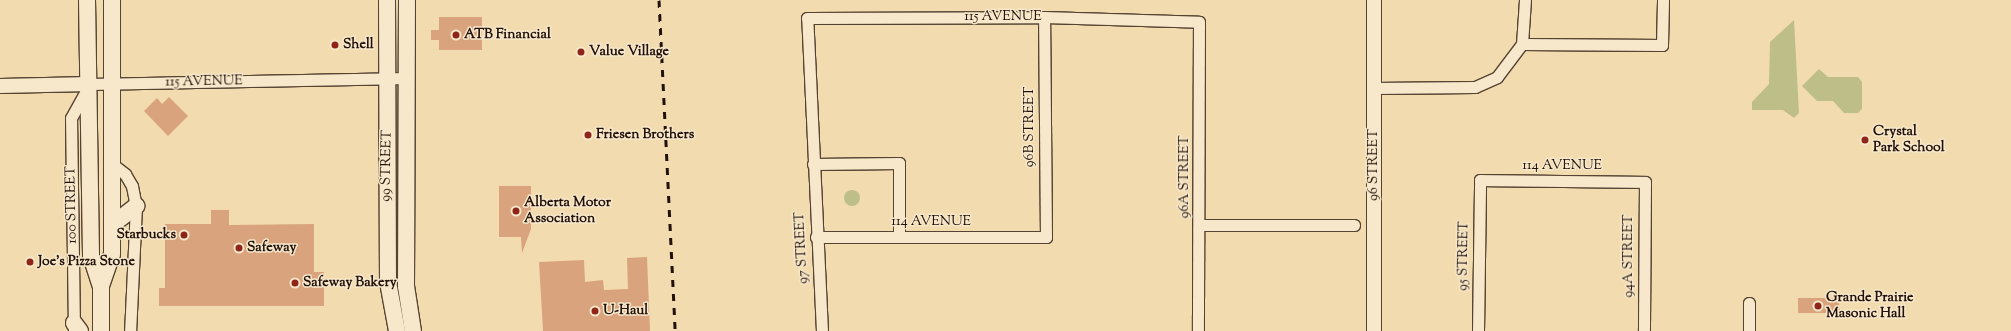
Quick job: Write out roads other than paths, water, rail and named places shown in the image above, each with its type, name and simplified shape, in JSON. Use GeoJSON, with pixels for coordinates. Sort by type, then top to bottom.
{"type":"FeatureCollection","features":[{"type":"Feature","properties":{"kind":"main road","name":"100 STREET"},"geometry":{"type":"LineString","coordinates":[[87,0],[90,84],[91,256],[101,286],[101,331]]}},
{"type":"Feature","properties":{"kind":"main road","name":"100 STREET"},"geometry":{"type":"LineString","coordinates":[[101,286],[112,254],[111,163],[114,83],[112,0]]}},
{"type":"Feature","properties":{"kind":"main road","name":"99 STREET"},"geometry":{"type":"LineString","coordinates":[[387,0],[389,79],[388,282],[397,331]]}},
{"type":"Feature","properties":{"kind":"main road","name":"99 STREET"},"geometry":{"type":"LineString","coordinates":[[407,0],[408,78],[406,286],[413,331]]}},
{"type":"Feature","properties":{"kind":"main road"},"geometry":{"type":"LineString","coordinates":[[112,225],[136,206]]}},
{"type":"Feature","properties":{"kind":"street","name":"96 STREET"},"geometry":{"type":"LineString","coordinates":[[1374,0],[1374,331]]}},
{"type":"Feature","properties":{"kind":"street"},"geometry":{"type":"LineString","coordinates":[[1374,88],[1475,87],[1497,77],[1522,44],[1526,0]]}},
{"type":"Feature","properties":{"kind":"street"},"geometry":{"type":"LineString","coordinates":[[1522,44],[1662,45],[1663,0]]}},
{"type":"Feature","properties":{"kind":"street","name":"115 AVENUE"},"geometry":{"type":"LineString","coordinates":[[807,18],[1044,17],[1199,22]]}},
{"type":"Feature","properties":{"kind":"street","name":"96B STREET"},"geometry":{"type":"LineString","coordinates":[[1044,17],[1046,237]]}},
{"type":"Feature","properties":{"kind":"street","name":"97 STREET"},"geometry":{"type":"LineString","coordinates":[[807,18],[816,237],[822,331]]}},
{"type":"Feature","properties":{"kind":"street","name":"96A STREET"},"geometry":{"type":"LineString","coordinates":[[1198,331],[1200,225],[1199,22]]}},
{"type":"Feature","properties":{"kind":"street","name":"115 AVENUE"},"geometry":{"type":"LineString","coordinates":[[0,86],[408,78]]}},
{"type":"Feature","properties":{"kind":"street","name":"100 STREET"},"geometry":{"type":"LineString","coordinates":[[76,328],[71,118],[90,84]]}},
{"type":"Feature","properties":{"kind":"street"},"geometry":{"type":"LineString","coordinates":[[111,163],[125,174],[136,206],[130,331]]}},
{"type":"Feature","properties":{"kind":"street"},"geometry":{"type":"LineString","coordinates":[[813,164],[900,163],[899,237]]}},
{"type":"Feature","properties":{"kind":"street","name":"114 AVENUE"},"geometry":{"type":"LineString","coordinates":[[1480,180],[1644,182]]}},
{"type":"Feature","properties":{"kind":"street","name":"95 STREET"},"geometry":{"type":"LineString","coordinates":[[1478,331],[1480,180]]}},
{"type":"Feature","properties":{"kind":"street","name":"94A STREET"},"geometry":{"type":"LineString","coordinates":[[1644,182],[1644,331]]}},
{"type":"Feature","properties":{"kind":"street"},"geometry":{"type":"LineString","coordinates":[[1200,225],[1354,225]]}},
{"type":"Feature","properties":{"kind":"street","name":"114 AVENUE"},"geometry":{"type":"LineString","coordinates":[[816,237],[1046,237]]}},
{"type":"Feature","properties":{"kind":"street"},"geometry":{"type":"LineString","coordinates":[[1749,303],[1749,331]]}},
{"type":"Feature","properties":{"kind":"railway"},"geometry":{"type":"LineString","coordinates":[[659,0],[675,331]]}},
{"type":"Feature","properties":{"kind":"place","name":"ATB Financial"},"geometry":{"type":"Point","coordinates":[456,35]}},
{"type":"Feature","properties":{"kind":"place","name":"Shell"},"geometry":{"type":"Point","coordinates":[335,45]}},
{"type":"Feature","properties":{"kind":"place","name":"Value Village"},"geometry":{"type":"Point","coordinates":[581,52]}},
{"type":"Feature","properties":{"kind":"place","name":"Friesen Brothers"},"geometry":{"type":"Point","coordinates":[588,135]}},
{"type":"Feature","properties":{"kind":"place","name":"Crystal Park School"},"geometry":{"type":"Point","coordinates":[1865,140]}},
{"type":"Feature","properties":{"kind":"place","name":"Alberta Motor Association"},"geometry":{"type":"Point","coordinates":[516,211]}},
{"type":"Feature","properties":{"kind":"place","name":"Starbucks"},"geometry":{"type":"Point","coordinates":[184,235]}},
{"type":"Feature","properties":{"kind":"place","name":"Safeway"},"geometry":{"type":"Point","coordinates":[239,248]}},
{"type":"Feature","properties":{"kind":"place","name":"Joe's Pizza Stone"},"geometry":{"type":"Point","coordinates":[30,262]}},
{"type":"Feature","properties":{"kind":"place","name":"Safeway Bakery"},"geometry":{"type":"Point","coordinates":[295,283]}},
{"type":"Feature","properties":{"kind":"place","name":"Grande Prairie Masonic Hall"},"geometry":{"type":"Point","coordinates":[1818,306]}},
{"type":"Feature","properties":{"kind":"place","name":"U-Haul"},"geometry":{"type":"Point","coordinates":[595,311]}}]}
